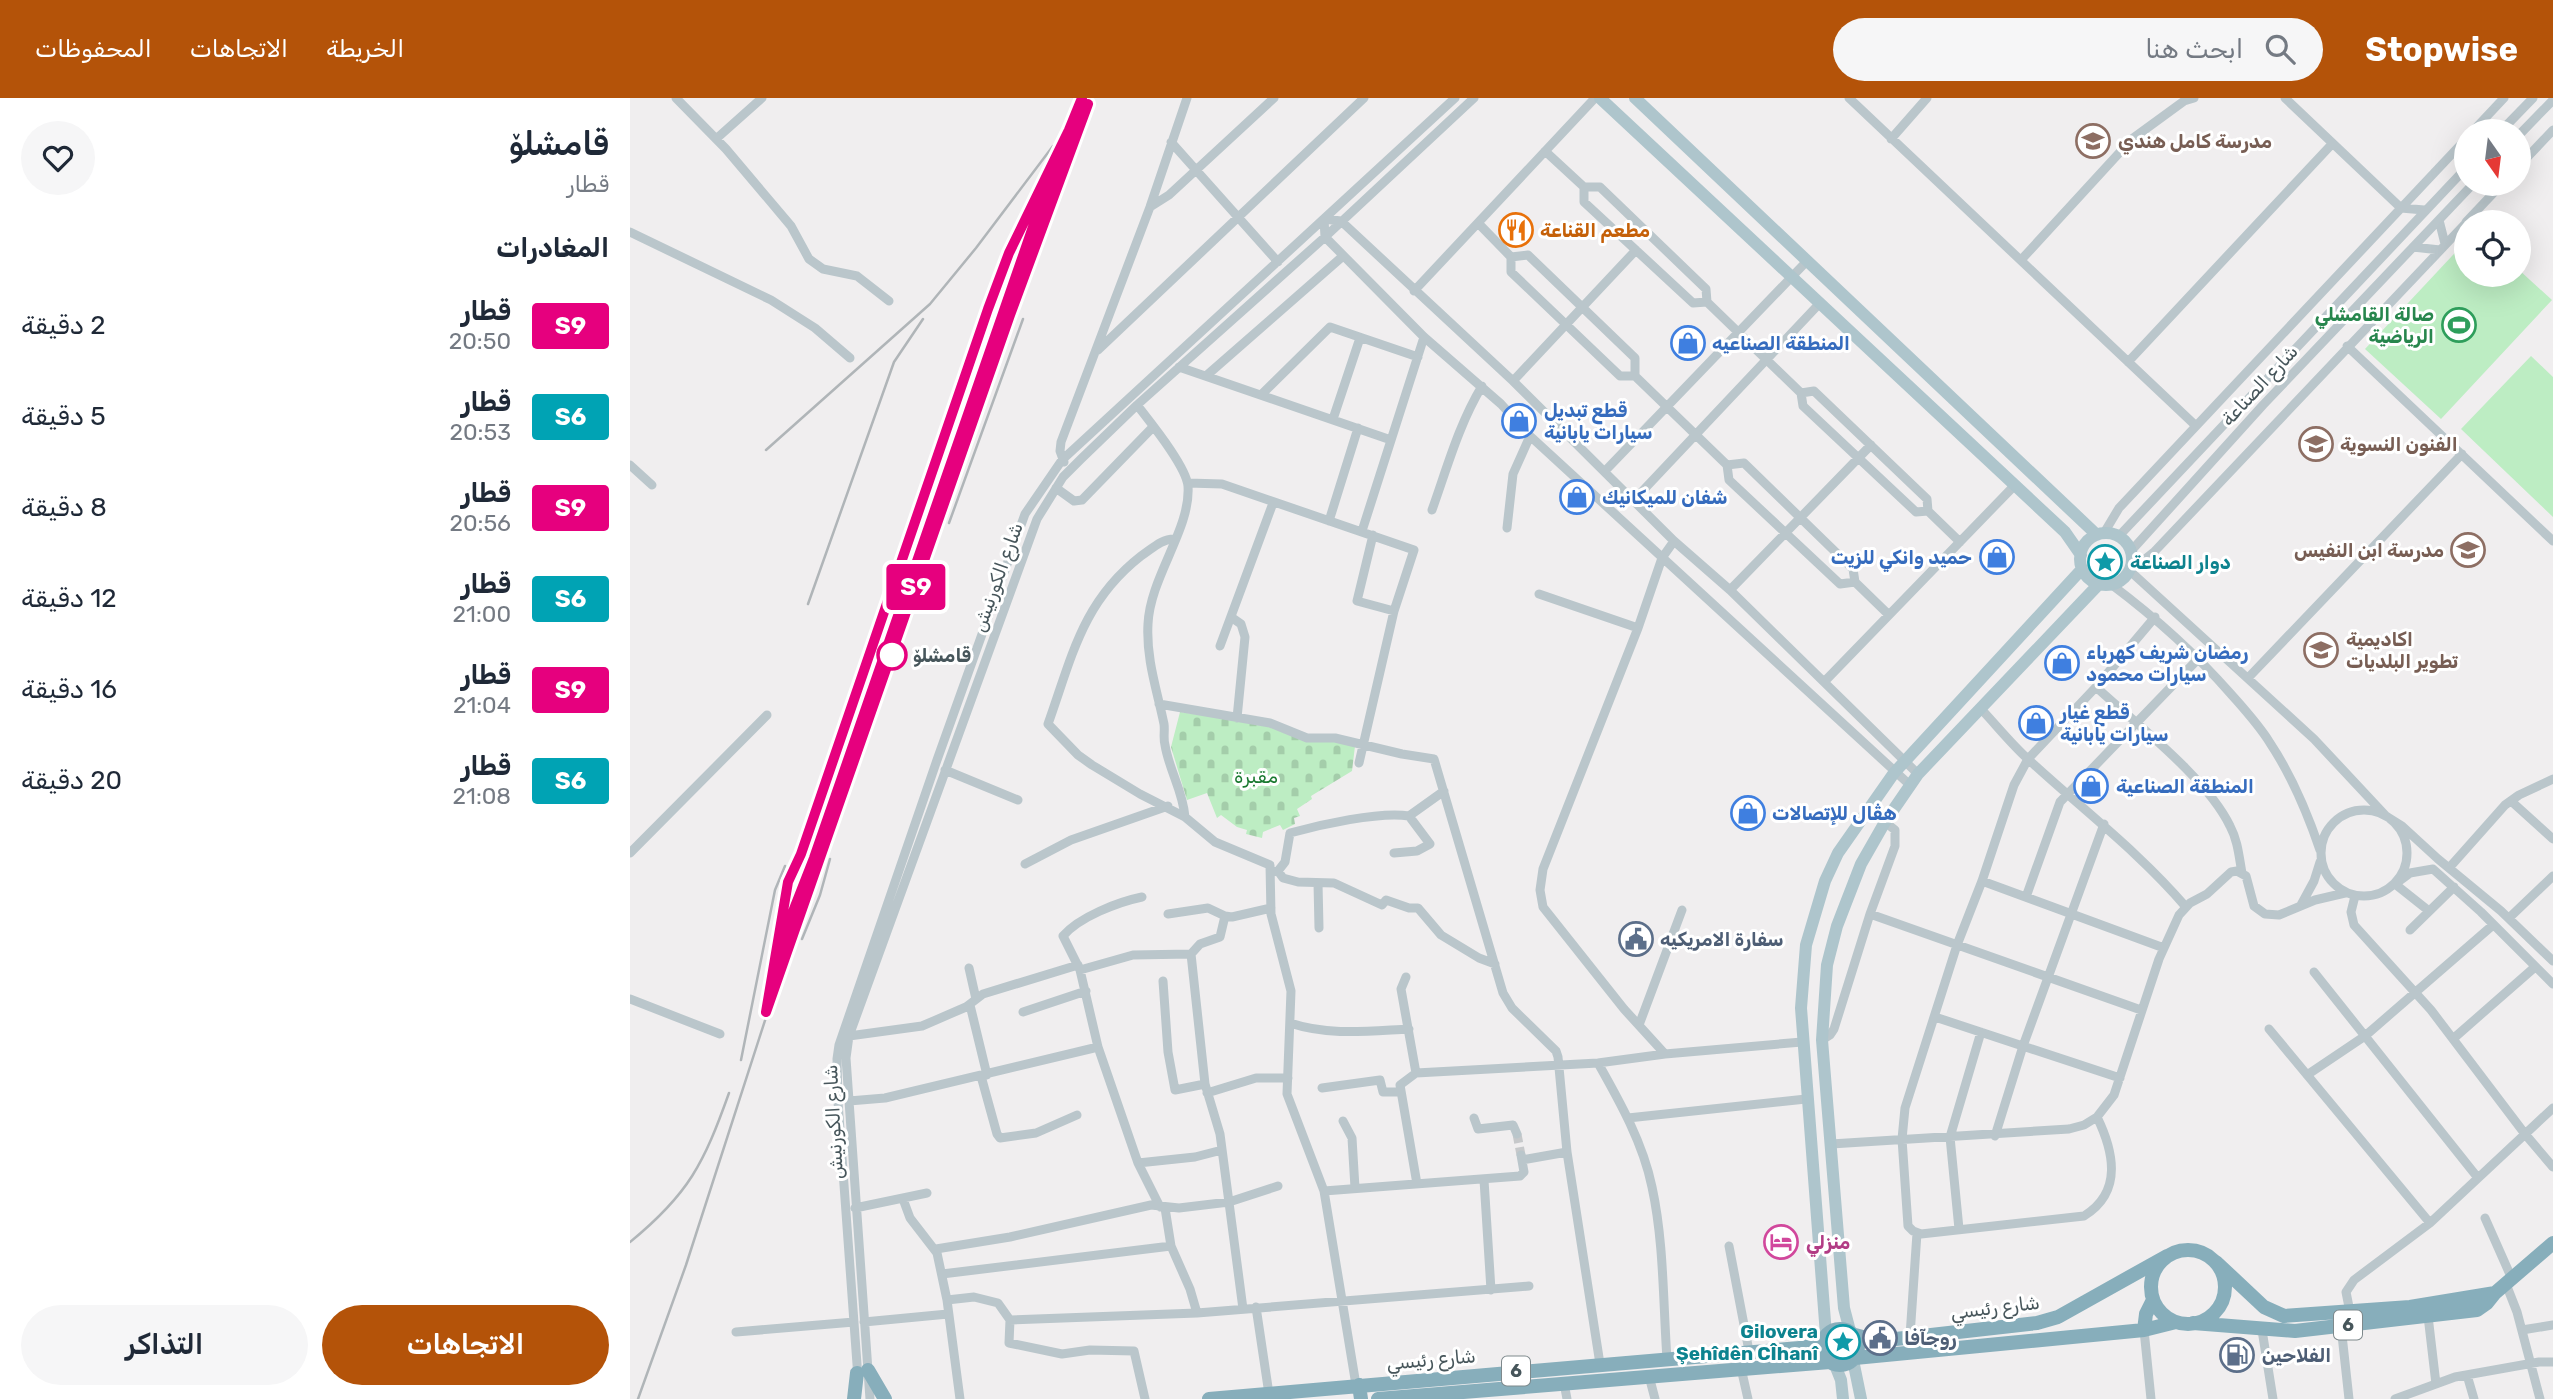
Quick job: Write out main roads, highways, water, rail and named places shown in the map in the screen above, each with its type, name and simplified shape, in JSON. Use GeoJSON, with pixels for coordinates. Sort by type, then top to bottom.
{"type":"FeatureCollection","features":[{"type":"Feature","properties":{"kind":"highway","name":"شارع رئيسي"},"geometry":{"type":"LineString","coordinates":[[1378,1399],[1502,1394],[1564,1383],[1741,1368],[1845,1365],[1854,1359],[2144,1330],[2176,1322],[2295,1331],[2477,1310],[2553,1243]]}},
{"type":"Feature","properties":{"kind":"highway","name":"شارع رئيسي"},"geometry":{"type":"LineString","coordinates":[[1209,1399],[1359,1390],[1600,1364],[1800,1348],[1824,1339],[1837,1329],[1878,1341],[2014,1327],[2048,1320],[2167,1256],[2192,1250],[2208,1255],[2255,1300],[2278,1315],[2410,1307],[2504,1285]]}},
{"type":"Feature","properties":{"kind":"highway"},"geometry":{"type":"LineString","coordinates":[[2144,1330],[2146,1314],[2153,1300],[2152,1279],[2156,1268],[2167,1256]]}},
{"type":"Feature","properties":{"kind":"highway"},"geometry":{"type":"LineString","coordinates":[[2193,1323],[2213,1315],[2224,1297],[2225,1281],[2216,1262]]}},
{"type":"Feature","properties":{"kind":"highway"},"geometry":{"type":"LineString","coordinates":[[2153,1300],[2162,1313],[2176,1322]]}},
{"type":"Feature","properties":{"kind":"highway"},"geometry":{"type":"LineString","coordinates":[[1852,1333],[1859,1346],[1854,1359]]}},
{"type":"Feature","properties":{"kind":"highway"},"geometry":{"type":"LineString","coordinates":[[1824,1339],[1823,1354],[1832,1364]]}},
{"type":"Feature","properties":{"kind":"highway"},"geometry":{"type":"LineString","coordinates":[[856,1399],[863,1372],[885,1399]]}},
{"type":"Feature","properties":{"kind":"main road"},"geometry":{"type":"LineString","coordinates":[[1598,98],[2065,532],[2092,581],[2105,585]]}},
{"type":"Feature","properties":{"kind":"main road"},"geometry":{"type":"LineString","coordinates":[[1635,98],[2101,534],[2119,536],[2131,551],[2133,561],[2123,580],[2105,585],[1919,774],[1885,822],[1861,864],[1836,926],[1827,965],[1822,1040],[1844,1308],[1852,1333]]}},
{"type":"Feature","properties":{"kind":"main road"},"geometry":{"type":"LineString","coordinates":[[1824,1339],[1802,1042],[1801,993],[1804,960],[1813,919],[1829,870],[1894,773],[2081,562],[2086,543],[2101,534]]}},
{"type":"Feature","properties":{"kind":"main road"},"geometry":{"type":"LineString","coordinates":[[1802,1042],[1822,1040]]}},
{"type":"Feature","properties":{"kind":"main road"},"geometry":{"type":"LineString","coordinates":[[1854,1359],[1861,1399]]}},
{"type":"Feature","properties":{"kind":"main road"},"geometry":{"type":"LineString","coordinates":[[1832,1364],[1843,1399]]}},
{"type":"Feature","properties":{"kind":"tunnel"},"geometry":{"type":"LineString","coordinates":[[1517,1134],[1521,1155]]}},
{"type":"Feature","properties":{"kind":"railway"},"geometry":{"type":"LineString","coordinates":[[638,1399],[686,1265],[780,974],[1010,315],[1091,98]]}},
{"type":"Feature","properties":{"kind":"railway"},"geometry":{"type":"LineString","coordinates":[[777,960],[788,882],[801,854],[988,309],[1009,253],[1074,118]]}},
{"type":"Feature","properties":{"kind":"railway"},"geometry":{"type":"LineString","coordinates":[[766,450],[930,304],[1053,146]]}},
{"type":"Feature","properties":{"kind":"railway"},"geometry":{"type":"LineString","coordinates":[[808,604],[894,362],[923,319]]}},
{"type":"Feature","properties":{"kind":"railway"},"geometry":{"type":"LineString","coordinates":[[949,523],[1023,319]]}},
{"type":"Feature","properties":{"kind":"railway"},"geometry":{"type":"LineString","coordinates":[[802,939],[820,895],[830,859]]}},
{"type":"Feature","properties":{"kind":"railway"},"geometry":{"type":"LineString","coordinates":[[741,1060],[775,890],[785,866]]}},
{"type":"Feature","properties":{"kind":"railway"},"geometry":{"type":"LineString","coordinates":[[630,1242],[667,1208],[692,1176],[711,1139],[729,1093]]}},
{"type":"Feature","properties":{"kind":"train","name":"S9"},"geometry":{"type":"LineString","coordinates":[[783,958],[792,914],[814,858],[1034,224],[1088,104],[1010,315],[766,1012],[772,992],[788,882],[801,854],[1009,253],[1082,98]]}},
{"type":"Feature","properties":{"kind":"place","name":"مدرسة كامل هندي"},"geometry":{"type":"Point","coordinates":[2093,141]}},
{"type":"Feature","properties":{"kind":"place","name":"مطعم القناعة"},"geometry":{"type":"Point","coordinates":[1516,230]}},
{"type":"Feature","properties":{"kind":"place","name":"صالة القامشلي الرياضية"},"geometry":{"type":"Point","coordinates":[2459,325]}},
{"type":"Feature","properties":{"kind":"place","name":"المنطقة الصناعيه"},"geometry":{"type":"Point","coordinates":[1688,343]}},
{"type":"Feature","properties":{"kind":"place","name":"قطع تبديل سيارات يابانية"},"geometry":{"type":"Point","coordinates":[1519,421]}},
{"type":"Feature","properties":{"kind":"place","name":"الفنون النسوية"},"geometry":{"type":"Point","coordinates":[2316,444]}},
{"type":"Feature","properties":{"kind":"place","name":"شفان للميكانيك"},"geometry":{"type":"Point","coordinates":[1577,497]}},
{"type":"Feature","properties":{"kind":"place","name":"مدرسة ابن النفيس"},"geometry":{"type":"Point","coordinates":[2468,550]}},
{"type":"Feature","properties":{"kind":"place","name":"حميد وانكي للزيت"},"geometry":{"type":"Point","coordinates":[1997,557]}},
{"type":"Feature","properties":{"kind":"place","name":"دوار الصناعة"},"geometry":{"type":"Point","coordinates":[2105,562]}},
{"type":"Feature","properties":{"kind":"place","name":"اكاديمية تطوير البلديات"},"geometry":{"type":"Point","coordinates":[2321,650]}},
{"type":"Feature","properties":{"kind":"place","name":"قامشلۆ"},"geometry":{"type":"Point","coordinates":[892,655]}},
{"type":"Feature","properties":{"kind":"place","name":"رمضان شريف كهرباء سيارات محمود"},"geometry":{"type":"Point","coordinates":[2062,663]}},
{"type":"Feature","properties":{"kind":"place","name":"قطع غيار سيارات يابانية"},"geometry":{"type":"Point","coordinates":[2036,723]}},
{"type":"Feature","properties":{"kind":"place","name":"المنطقة الصناعية"},"geometry":{"type":"Point","coordinates":[2091,786]}},
{"type":"Feature","properties":{"kind":"place","name":"هڤال للإتصالات"},"geometry":{"type":"Point","coordinates":[1748,813]}},
{"type":"Feature","properties":{"kind":"place","name":"سفارة الامريكيه"},"geometry":{"type":"Point","coordinates":[1636,939]}},
{"type":"Feature","properties":{"kind":"place","name":"منزلي"},"geometry":{"type":"Point","coordinates":[1781,1242]}},
{"type":"Feature","properties":{"kind":"place","name":"روجآفا"},"geometry":{"type":"Point","coordinates":[1880,1338]}},
{"type":"Feature","properties":{"kind":"place","name":"Gilovera Şehîdên CÎhanî"},"geometry":{"type":"Point","coordinates":[1843,1342]}},
{"type":"Feature","properties":{"kind":"place","name":"الفلاحين"},"geometry":{"type":"Point","coordinates":[2237,1355]}},
{"type":"Feature","properties":{"kind":"park label","name":"مقبرة"},"geometry":{"type":"Point","coordinates":[1256,776]}}]}
